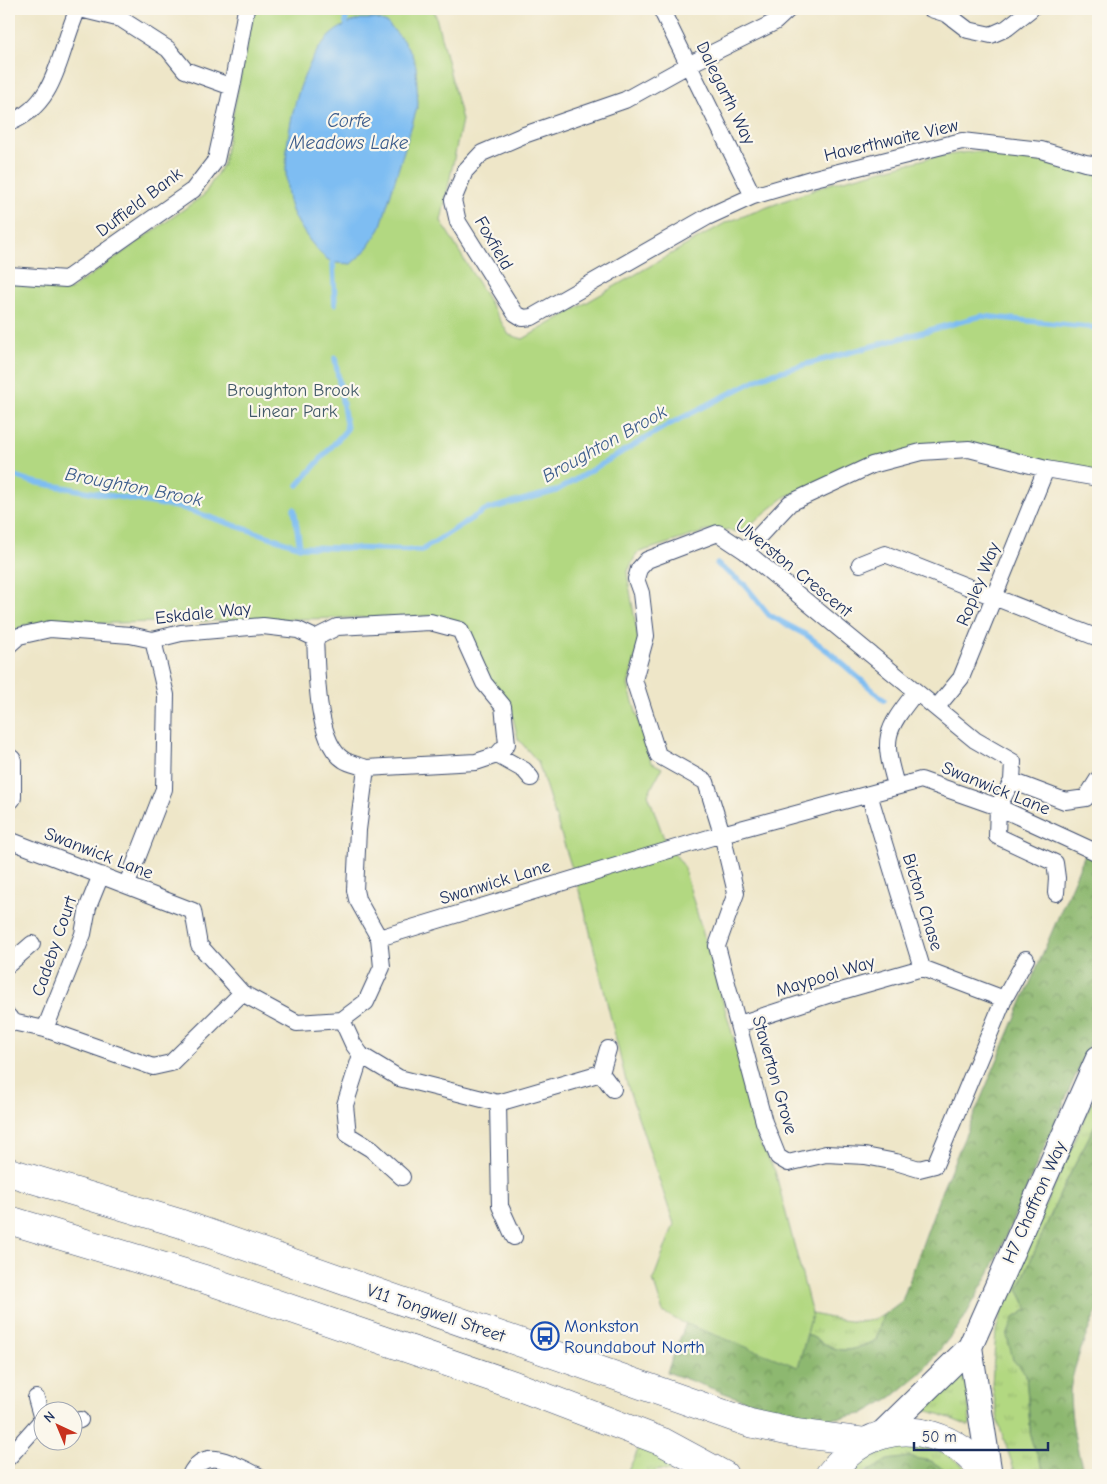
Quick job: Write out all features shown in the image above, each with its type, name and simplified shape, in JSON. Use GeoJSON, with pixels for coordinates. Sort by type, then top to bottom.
{"type":"FeatureCollection","features":[{"type":"Feature","properties":{"kind":"highway","name":"V11 Tongwell Street"},"geometry":{"type":"LineString","coordinates":[[9,1172],[179,1223],[624,1377],[750,1423],[796,1433],[872,1439]]}},
{"type":"Feature","properties":{"kind":"highway"},"geometry":{"type":"LineString","coordinates":[[9,1220],[214,1282],[514,1384],[664,1442],[724,1475]]}},
{"type":"Feature","properties":{"kind":"highway"},"geometry":{"type":"LineString","coordinates":[[829,1475],[844,1456],[872,1439],[901,1432],[922,1432],[944,1439],[963,1450],[979,1465],[986,1475]]}},
{"type":"Feature","properties":{"kind":"street"},"geometry":{"type":"LineString","coordinates":[[9,123],[24,117],[42,100],[57,74],[70,25],[79,9],[121,20],[168,48],[185,70],[232,86]]}},
{"type":"Feature","properties":{"kind":"street","name":"Duffield Bank"},"geometry":{"type":"LineString","coordinates":[[9,275],[66,279],[193,190],[216,160],[246,9]]}},
{"type":"Feature","properties":{"kind":"street","name":"Dalegarth Way"},"geometry":{"type":"LineString","coordinates":[[661,9],[690,64],[753,196]]}},
{"type":"Feature","properties":{"kind":"street"},"geometry":{"type":"LineString","coordinates":[[690,64],[775,22],[789,9]]}},
{"type":"Feature","properties":{"kind":"street"},"geometry":{"type":"LineString","coordinates":[[931,9],[947,14],[968,30],[991,35],[1007,28],[1031,9]]}},
{"type":"Feature","properties":{"kind":"street","name":"Foxfield"},"geometry":{"type":"LineString","coordinates":[[690,64],[625,100],[524,135],[482,153],[465,171],[453,200],[458,222],[515,313],[523,318],[532,317],[707,217],[753,196]]}},
{"type":"Feature","properties":{"kind":"street","name":"Haverthwaite View"},"geometry":{"type":"LineString","coordinates":[[753,196],[811,179],[962,141],[1041,150],[1085,164],[1098,165]]}},
{"type":"Feature","properties":{"kind":"street"},"geometry":{"type":"LineString","coordinates":[[745,550],[790,503],[872,465],[921,452],[969,449],[1046,469],[1098,478]]}},
{"type":"Feature","properties":{"kind":"street","name":"Ropley Way"},"geometry":{"type":"LineString","coordinates":[[937,707],[961,678],[1046,469]]}},
{"type":"Feature","properties":{"kind":"street","name":"Ulverston Crescent"},"geometry":{"type":"LineString","coordinates":[[722,834],[706,782],[658,755],[634,680],[646,636],[641,593],[636,579],[639,569],[647,560],[718,533],[745,550],[915,693],[937,707],[975,740],[1013,762],[1012,781]]}},
{"type":"Feature","properties":{"kind":"street"},"geometry":{"type":"LineString","coordinates":[[860,564],[885,554],[1098,638]]}},
{"type":"Feature","properties":{"kind":"street"},"geometry":{"type":"LineString","coordinates":[[430,622],[460,630],[484,683],[503,706],[507,744],[497,755],[476,762],[366,768],[343,760],[329,744],[323,724],[315,638],[337,627],[430,622]]}},
{"type":"Feature","properties":{"kind":"street","name":"Eskdale Way"},"geometry":{"type":"LineString","coordinates":[[9,645],[19,636],[50,630],[130,635],[153,640],[181,633],[263,626],[298,630],[315,638]]}},
{"type":"Feature","properties":{"kind":"street"},"geometry":{"type":"LineString","coordinates":[[127,884],[164,789],[166,695],[153,640]]}},
{"type":"Feature","properties":{"kind":"street"},"geometry":{"type":"LineString","coordinates":[[896,785],[887,755],[888,738],[895,718],[915,693]]}},
{"type":"Feature","properties":{"kind":"street"},"geometry":{"type":"LineString","coordinates":[[497,755],[524,770],[531,778]]}},
{"type":"Feature","properties":{"kind":"street"},"geometry":{"type":"LineString","coordinates":[[9,761],[9,797]]}},
{"type":"Feature","properties":{"kind":"street"},"geometry":{"type":"LineString","coordinates":[[366,768],[358,830],[355,890],[357,899],[380,938],[382,967],[366,1002],[342,1020],[352,1044],[361,1055],[399,1078],[498,1103],[601,1073]]}},
{"type":"Feature","properties":{"kind":"street"},"geometry":{"type":"LineString","coordinates":[[1056,893],[1058,878],[1055,863],[997,836],[998,807],[1012,781],[1065,801],[1086,798],[1098,779]]}},
{"type":"Feature","properties":{"kind":"street","name":"Swanwick Lane"},"geometry":{"type":"LineString","coordinates":[[380,938],[722,834],[896,785],[921,780],[998,807],[1098,853]]}},
{"type":"Feature","properties":{"kind":"street","name":"Bicton Chase"},"geometry":{"type":"LineString","coordinates":[[869,794],[922,968],[1004,998]]}},
{"type":"Feature","properties":{"kind":"street","name":"Staverton Grove"},"geometry":{"type":"LineString","coordinates":[[722,834],[736,893],[717,946],[764,1122],[778,1157],[788,1163],[826,1154],[865,1156],[919,1169],[935,1164],[1004,998],[1026,960]]}},
{"type":"Feature","properties":{"kind":"street","name":"Swanwick Lane"},"geometry":{"type":"LineString","coordinates":[[9,840],[193,911],[199,945],[242,993],[297,1023],[342,1020]]}},
{"type":"Feature","properties":{"kind":"street","name":"Cadeby Court"},"geometry":{"type":"LineString","coordinates":[[46,1029],[84,934],[88,907],[101,875]]}},
{"type":"Feature","properties":{"kind":"street"},"geometry":{"type":"LineString","coordinates":[[9,964],[32,944]]}},
{"type":"Feature","properties":{"kind":"street","name":"Maypool Way"},"geometry":{"type":"LineString","coordinates":[[739,1024],[831,994],[922,968]]}},
{"type":"Feature","properties":{"kind":"street"},"geometry":{"type":"LineString","coordinates":[[10,1019],[46,1029],[153,1067],[171,1063],[242,993]]}},
{"type":"Feature","properties":{"kind":"street"},"geometry":{"type":"LineString","coordinates":[[601,1073],[608,1048]]}},
{"type":"Feature","properties":{"kind":"street"},"geometry":{"type":"LineString","coordinates":[[361,1055],[345,1105],[348,1135],[372,1149],[402,1177]]}},
{"type":"Feature","properties":{"kind":"street","name":"H7 Chaffron Way"},"geometry":{"type":"LineString","coordinates":[[872,1439],[970,1347],[1098,1058]]}},
{"type":"Feature","properties":{"kind":"street"},"geometry":{"type":"LineString","coordinates":[[601,1073],[613,1088]]}},
{"type":"Feature","properties":{"kind":"street"},"geometry":{"type":"LineString","coordinates":[[498,1103],[500,1206],[514,1237]]}},
{"type":"Feature","properties":{"kind":"street"},"geometry":{"type":"LineString","coordinates":[[970,1347],[990,1475]]}},
{"type":"Feature","properties":{"kind":"street"},"geometry":{"type":"LineString","coordinates":[[36,1398],[37,1402]]}},
{"type":"Feature","properties":{"kind":"street"},"geometry":{"type":"LineString","coordinates":[[9,1457],[32,1431]]}},
{"type":"Feature","properties":{"kind":"street"},"geometry":{"type":"LineString","coordinates":[[190,1475],[192,1470],[206,1460],[220,1458],[257,1475]]}},
{"type":"Feature","properties":{"kind":"green space","name":"Broughton Brook Linear Park"},"geometry":{"type":"Polygon","coordinates":[[[254,9],[434,9],[462,120],[441,221],[509,335],[523,339],[725,223],[832,183],[933,157],[970,152],[1000,152],[1083,172],[1098,173],[1098,481],[970,443],[786,496],[741,532],[713,529],[637,553],[627,573],[639,644],[628,685],[651,762],[662,768],[648,794],[665,841],[683,865],[752,1101],[756,1136],[775,1171],[812,1314],[798,1367],[679,1321],[663,1312],[653,1280],[674,1224],[626,1081],[583,903],[538,762],[518,739],[511,709],[490,682],[467,626],[433,616],[24,625],[9,635],[9,282],[70,290],[204,195],[223,164],[254,9]]]}},
{"type":"Feature","properties":{"kind":"green space"},"geometry":{"type":"Polygon","coordinates":[[[1085,854],[1098,861],[1098,1024],[991,1270],[962,1322],[922,1372],[892,1397],[863,1414],[823,1420],[779,1413],[667,1372],[686,1323],[798,1367],[807,1334],[841,1350],[855,1348],[876,1340],[883,1315],[902,1301],[942,1190],[1085,854]]]}},
{"type":"Feature","properties":{"kind":"green space"},"geometry":{"type":"Polygon","coordinates":[[[1098,1088],[1098,1119],[1061,1192],[1018,1289],[1028,1309],[1014,1318],[1013,1360],[1026,1373],[1031,1440],[1046,1475],[1016,1475],[999,1425],[992,1384],[996,1331],[1010,1284],[1098,1088]]]}},
{"type":"Feature","properties":{"kind":"green space"},"geometry":{"type":"Polygon","coordinates":[[[1098,1119],[1098,1310],[1080,1351],[1073,1375],[1070,1395],[1074,1435],[1085,1475],[1046,1475],[1031,1440],[1026,1374],[1013,1360],[1007,1336],[1014,1318],[1028,1309],[1018,1289],[1061,1192],[1098,1119]]]}},
{"type":"Feature","properties":{"kind":"green space"},"geometry":{"type":"Polygon","coordinates":[[[812,1314],[848,1321],[867,1321],[883,1315],[876,1340],[848,1350],[841,1350],[826,1345],[807,1334],[812,1314]]]}},
{"type":"Feature","properties":{"kind":"green space"},"geometry":{"type":"Polygon","coordinates":[[[965,1356],[969,1426],[939,1414],[920,1409],[965,1356]]]}},
{"type":"Feature","properties":{"kind":"green space"},"geometry":{"type":"Polygon","coordinates":[[[907,1445],[927,1448],[951,1457],[973,1475],[953,1475],[950,1472],[867,1470],[863,1475],[848,1475],[861,1463],[875,1455],[907,1445]]]}},
{"type":"Feature","properties":{"kind":"green space"},"geometry":{"type":"Polygon","coordinates":[[[640,1446],[695,1475],[659,1470],[650,1475],[626,1475],[640,1446]]]}},
{"type":"Feature","properties":{"kind":"green space"},"geometry":{"type":"Polygon","coordinates":[[[909,1457],[931,1461],[953,1475],[863,1475],[887,1460],[909,1457]]]}},
{"type":"Feature","properties":{"kind":"water","name":"Corfe Meadows Lake"},"geometry":{"type":"Polygon","coordinates":[[[361,19],[376,19],[387,23],[411,52],[416,66],[418,105],[380,229],[365,251],[351,264],[334,263],[320,253],[310,241],[291,208],[287,190],[287,146],[296,99],[313,58],[331,34],[345,25],[361,19]]]}},
{"type":"Feature","properties":{"kind":"waterway"},"geometry":{"type":"LineString","coordinates":[[345,9],[346,23]]}},
{"type":"Feature","properties":{"kind":"waterway"},"geometry":{"type":"LineString","coordinates":[[333,263],[335,304]]}},
{"type":"Feature","properties":{"kind":"waterway","name":"Broughton Brook"},"geometry":{"type":"LineString","coordinates":[[9,474],[33,482],[182,508],[300,547],[422,550],[485,510],[556,491],[668,425],[764,376],[981,316],[1098,328]]}},
{"type":"Feature","properties":{"kind":"waterway"},"geometry":{"type":"LineString","coordinates":[[298,485],[347,429],[335,358]]}},
{"type":"Feature","properties":{"kind":"waterway"},"geometry":{"type":"LineString","coordinates":[[294,509],[300,547]]}},
{"type":"Feature","properties":{"kind":"waterway"},"geometry":{"type":"LineString","coordinates":[[717,564],[745,585],[769,615],[808,636],[884,700]]}},
{"type":"Feature","properties":{"kind":"place","name":"Monkston Roundabout North"},"geometry":{"type":"Point","coordinates":[545,1336]}}]}
